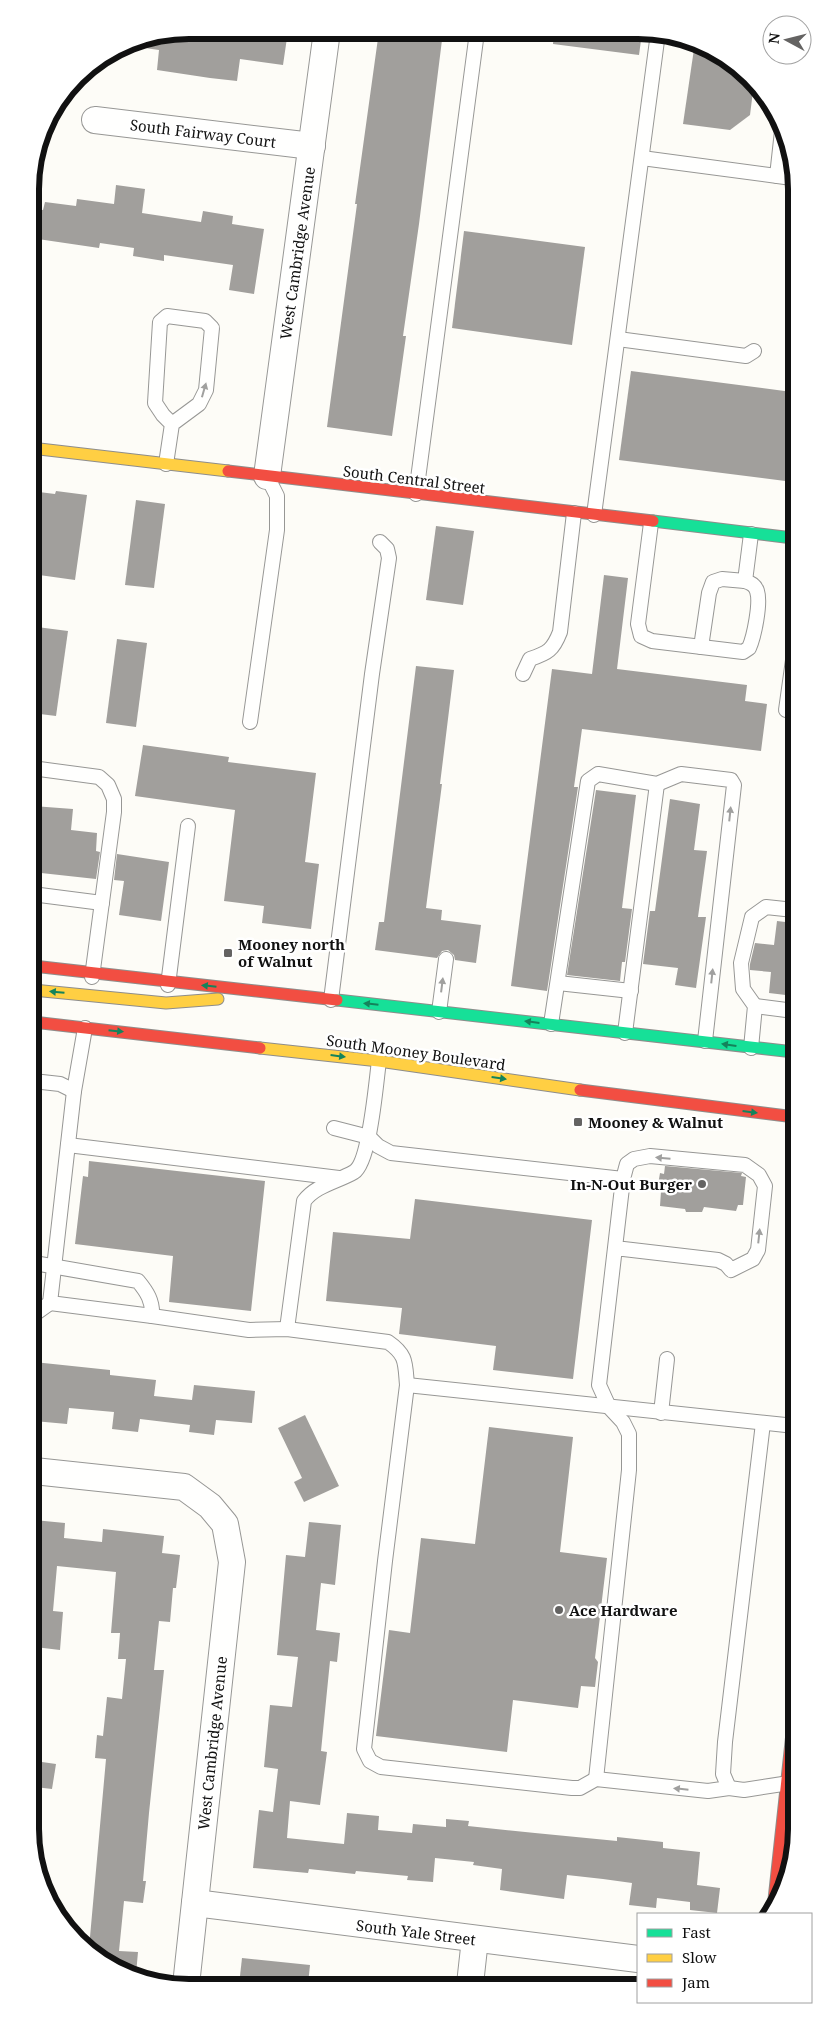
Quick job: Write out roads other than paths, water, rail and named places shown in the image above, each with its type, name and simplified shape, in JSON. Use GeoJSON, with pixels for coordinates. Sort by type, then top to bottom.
{"type":"FeatureCollection","features":[{"type":"Feature","properties":{"kind":"main road","name":"South Central Street"},"geometry":{"type":"LineString","coordinates":[[39,449],[651,523],[788,538]]}},
{"type":"Feature","properties":{"kind":"main road"},"geometry":{"type":"LineString","coordinates":[[39,967],[788,1051]]}},
{"type":"Feature","properties":{"kind":"main road"},"geometry":{"type":"LineString","coordinates":[[39,991],[166,1003],[280,994]]}},
{"type":"Feature","properties":{"kind":"main road","name":"South Mooney Boulevard"},"geometry":{"type":"LineString","coordinates":[[39,1023],[379,1061],[667,1102],[788,1116]]}},
{"type":"Feature","properties":{"kind":"main road"},"geometry":{"type":"LineString","coordinates":[[776,1889],[788,1809]]}},
{"type":"Feature","properties":{"kind":"street","name":"West Cambridge Avenue"},"geometry":{"type":"LineString","coordinates":[[267,476],[326,39]]}},
{"type":"Feature","properties":{"kind":"street","name":"South Fairway Court"},"geometry":{"type":"LineString","coordinates":[[95,120],[312,146]]}},
{"type":"Feature","properties":{"kind":"street","name":"West Cambridge Avenue"},"geometry":{"type":"LineString","coordinates":[[39,1472],[184,1487],[210,1506],[225,1524],[232,1562],[187,1979]]}},
{"type":"Feature","properties":{"kind":"street","name":"South Yale Street"},"geometry":{"type":"LineString","coordinates":[[195,1903],[637,1959]]}},
{"type":"Feature","properties":{"kind":"street"},"geometry":{"type":"LineString","coordinates":[[471,1979],[475,1939]]}},
{"type":"Feature","properties":{"kind":"lane"},"geometry":{"type":"LineString","coordinates":[[416,494],[476,39]]}},
{"type":"Feature","properties":{"kind":"lane"},"geometry":{"type":"LineString","coordinates":[[594,516],[657,40]]}},
{"type":"Feature","properties":{"kind":"lane"},"geometry":{"type":"LineString","coordinates":[[777,176],[781,143]]}},
{"type":"Feature","properties":{"kind":"lane"},"geometry":{"type":"LineString","coordinates":[[642,158],[787,177]]}},
{"type":"Feature","properties":{"kind":"lane"},"geometry":{"type":"LineString","coordinates":[[166,464],[172,424],[199,404],[206,390],[212,328],[206,321],[167,316],[160,322],[155,403],[172,424]]}},
{"type":"Feature","properties":{"kind":"lane"},"geometry":{"type":"LineString","coordinates":[[618,339],[746,356],[754,351]]}},
{"type":"Feature","properties":{"kind":"lane"},"geometry":{"type":"LineString","coordinates":[[250,722],[277,530],[278,496],[267,476]]}},
{"type":"Feature","properties":{"kind":"lane"},"geometry":{"type":"LineString","coordinates":[[523,674],[525,666],[530,659],[546,654],[555,645],[560,632],[574,513]]}},
{"type":"Feature","properties":{"kind":"lane"},"geometry":{"type":"LineString","coordinates":[[651,523],[638,624],[641,636],[652,641],[701,647],[743,652],[749,648],[753,640],[758,600],[757,591],[752,584],[745,581],[722,579],[713,582],[709,593],[701,647]]}},
{"type":"Feature","properties":{"kind":"lane"},"geometry":{"type":"LineString","coordinates":[[745,581],[752,534]]}},
{"type":"Feature","properties":{"kind":"lane"},"geometry":{"type":"LineString","coordinates":[[331,1000],[372,674],[389,558],[387,548],[380,542]]}},
{"type":"Feature","properties":{"kind":"lane"},"geometry":{"type":"LineString","coordinates":[[788,696],[786,710],[788,710]]}},
{"type":"Feature","properties":{"kind":"lane"},"geometry":{"type":"LineString","coordinates":[[39,769],[99,777],[108,785],[114,799],[114,812],[92,973],[91,995]]}},
{"type":"Feature","properties":{"kind":"lane"},"geometry":{"type":"LineString","coordinates":[[551,1024],[588,781],[598,774],[657,784],[681,774],[731,780],[734,785],[705,1042]]}},
{"type":"Feature","properties":{"kind":"lane"},"geometry":{"type":"LineString","coordinates":[[625,1033],[657,784]]}},
{"type":"Feature","properties":{"kind":"lane"},"geometry":{"type":"LineString","coordinates":[[166,1003],[188,826]]}},
{"type":"Feature","properties":{"kind":"lane"},"geometry":{"type":"LineString","coordinates":[[39,895],[102,903]]}},
{"type":"Feature","properties":{"kind":"lane"},"geometry":{"type":"LineString","coordinates":[[751,1048],[755,1006],[743,989],[742,963],[752,918],[766,907],[788,909]]}},
{"type":"Feature","properties":{"kind":"lane"},"geometry":{"type":"LineString","coordinates":[[439,1012],[446,959]]}},
{"type":"Feature","properties":{"kind":"lane"},"geometry":{"type":"LineString","coordinates":[[558,983],[631,991]]}},
{"type":"Feature","properties":{"kind":"lane"},"geometry":{"type":"LineString","coordinates":[[755,1006],[788,1010]]}},
{"type":"Feature","properties":{"kind":"lane"},"geometry":{"type":"LineString","coordinates":[[50,1303],[74,1091],[85,1028]]}},
{"type":"Feature","properties":{"kind":"lane"},"geometry":{"type":"LineString","coordinates":[[287,1330],[304,1200],[310,1193],[355,1171],[360,1164],[369,1137],[379,1061]]}},
{"type":"Feature","properties":{"kind":"lane"},"geometry":{"type":"LineString","coordinates":[[39,1082],[60,1084],[74,1091]]}},
{"type":"Feature","properties":{"kind":"lane"},"geometry":{"type":"LineString","coordinates":[[334,1128],[369,1137],[378,1146],[391,1153],[622,1179]]}},
{"type":"Feature","properties":{"kind":"lane"},"geometry":{"type":"LineString","coordinates":[[68,1146],[339,1178]]}},
{"type":"Feature","properties":{"kind":"lane"},"geometry":{"type":"LineString","coordinates":[[596,1779],[629,1470],[629,1434],[623,1422],[609,1407],[599,1385],[622,1179],[627,1164],[634,1159],[650,1156],[745,1165],[759,1175],[764,1186],[758,1250],[753,1259],[731,1270],[726,1264],[718,1260],[615,1248]]}},
{"type":"Feature","properties":{"kind":"lane"},"geometry":{"type":"LineString","coordinates":[[39,1264],[138,1281],[148,1293],[152,1304],[152,1316]]}},
{"type":"Feature","properties":{"kind":"lane"},"geometry":{"type":"LineString","coordinates":[[39,1311],[50,1303],[249,1330],[287,1330],[388,1342],[397,1348],[404,1357],[407,1385],[364,1749],[370,1761],[381,1767],[580,1788],[596,1779],[708,1792],[729,1788],[744,1790],[788,1783]]}},
{"type":"Feature","properties":{"kind":"lane"},"geometry":{"type":"LineString","coordinates":[[661,1413],[667,1359]]}},
{"type":"Feature","properties":{"kind":"lane"},"geometry":{"type":"LineString","coordinates":[[407,1385],[788,1425]]}},
{"type":"Feature","properties":{"kind":"lane"},"geometry":{"type":"LineString","coordinates":[[729,1788],[723,1774],[725,1742],[764,1423]]}},
{"type":"Feature","properties":{"kind":"place","name":"Mooney north of Walnut"},"geometry":{"type":"Point","coordinates":[228,953]}},
{"type":"Feature","properties":{"kind":"place","name":"Mooney & Walnut"},"geometry":{"type":"Point","coordinates":[578,1122]}},
{"type":"Feature","properties":{"kind":"place","name":"In-N-Out Burger"},"geometry":{"type":"Point","coordinates":[702,1184]}},
{"type":"Feature","properties":{"kind":"place","name":"Ace Hardware"},"geometry":{"type":"Point","coordinates":[559,1610]}}]}
